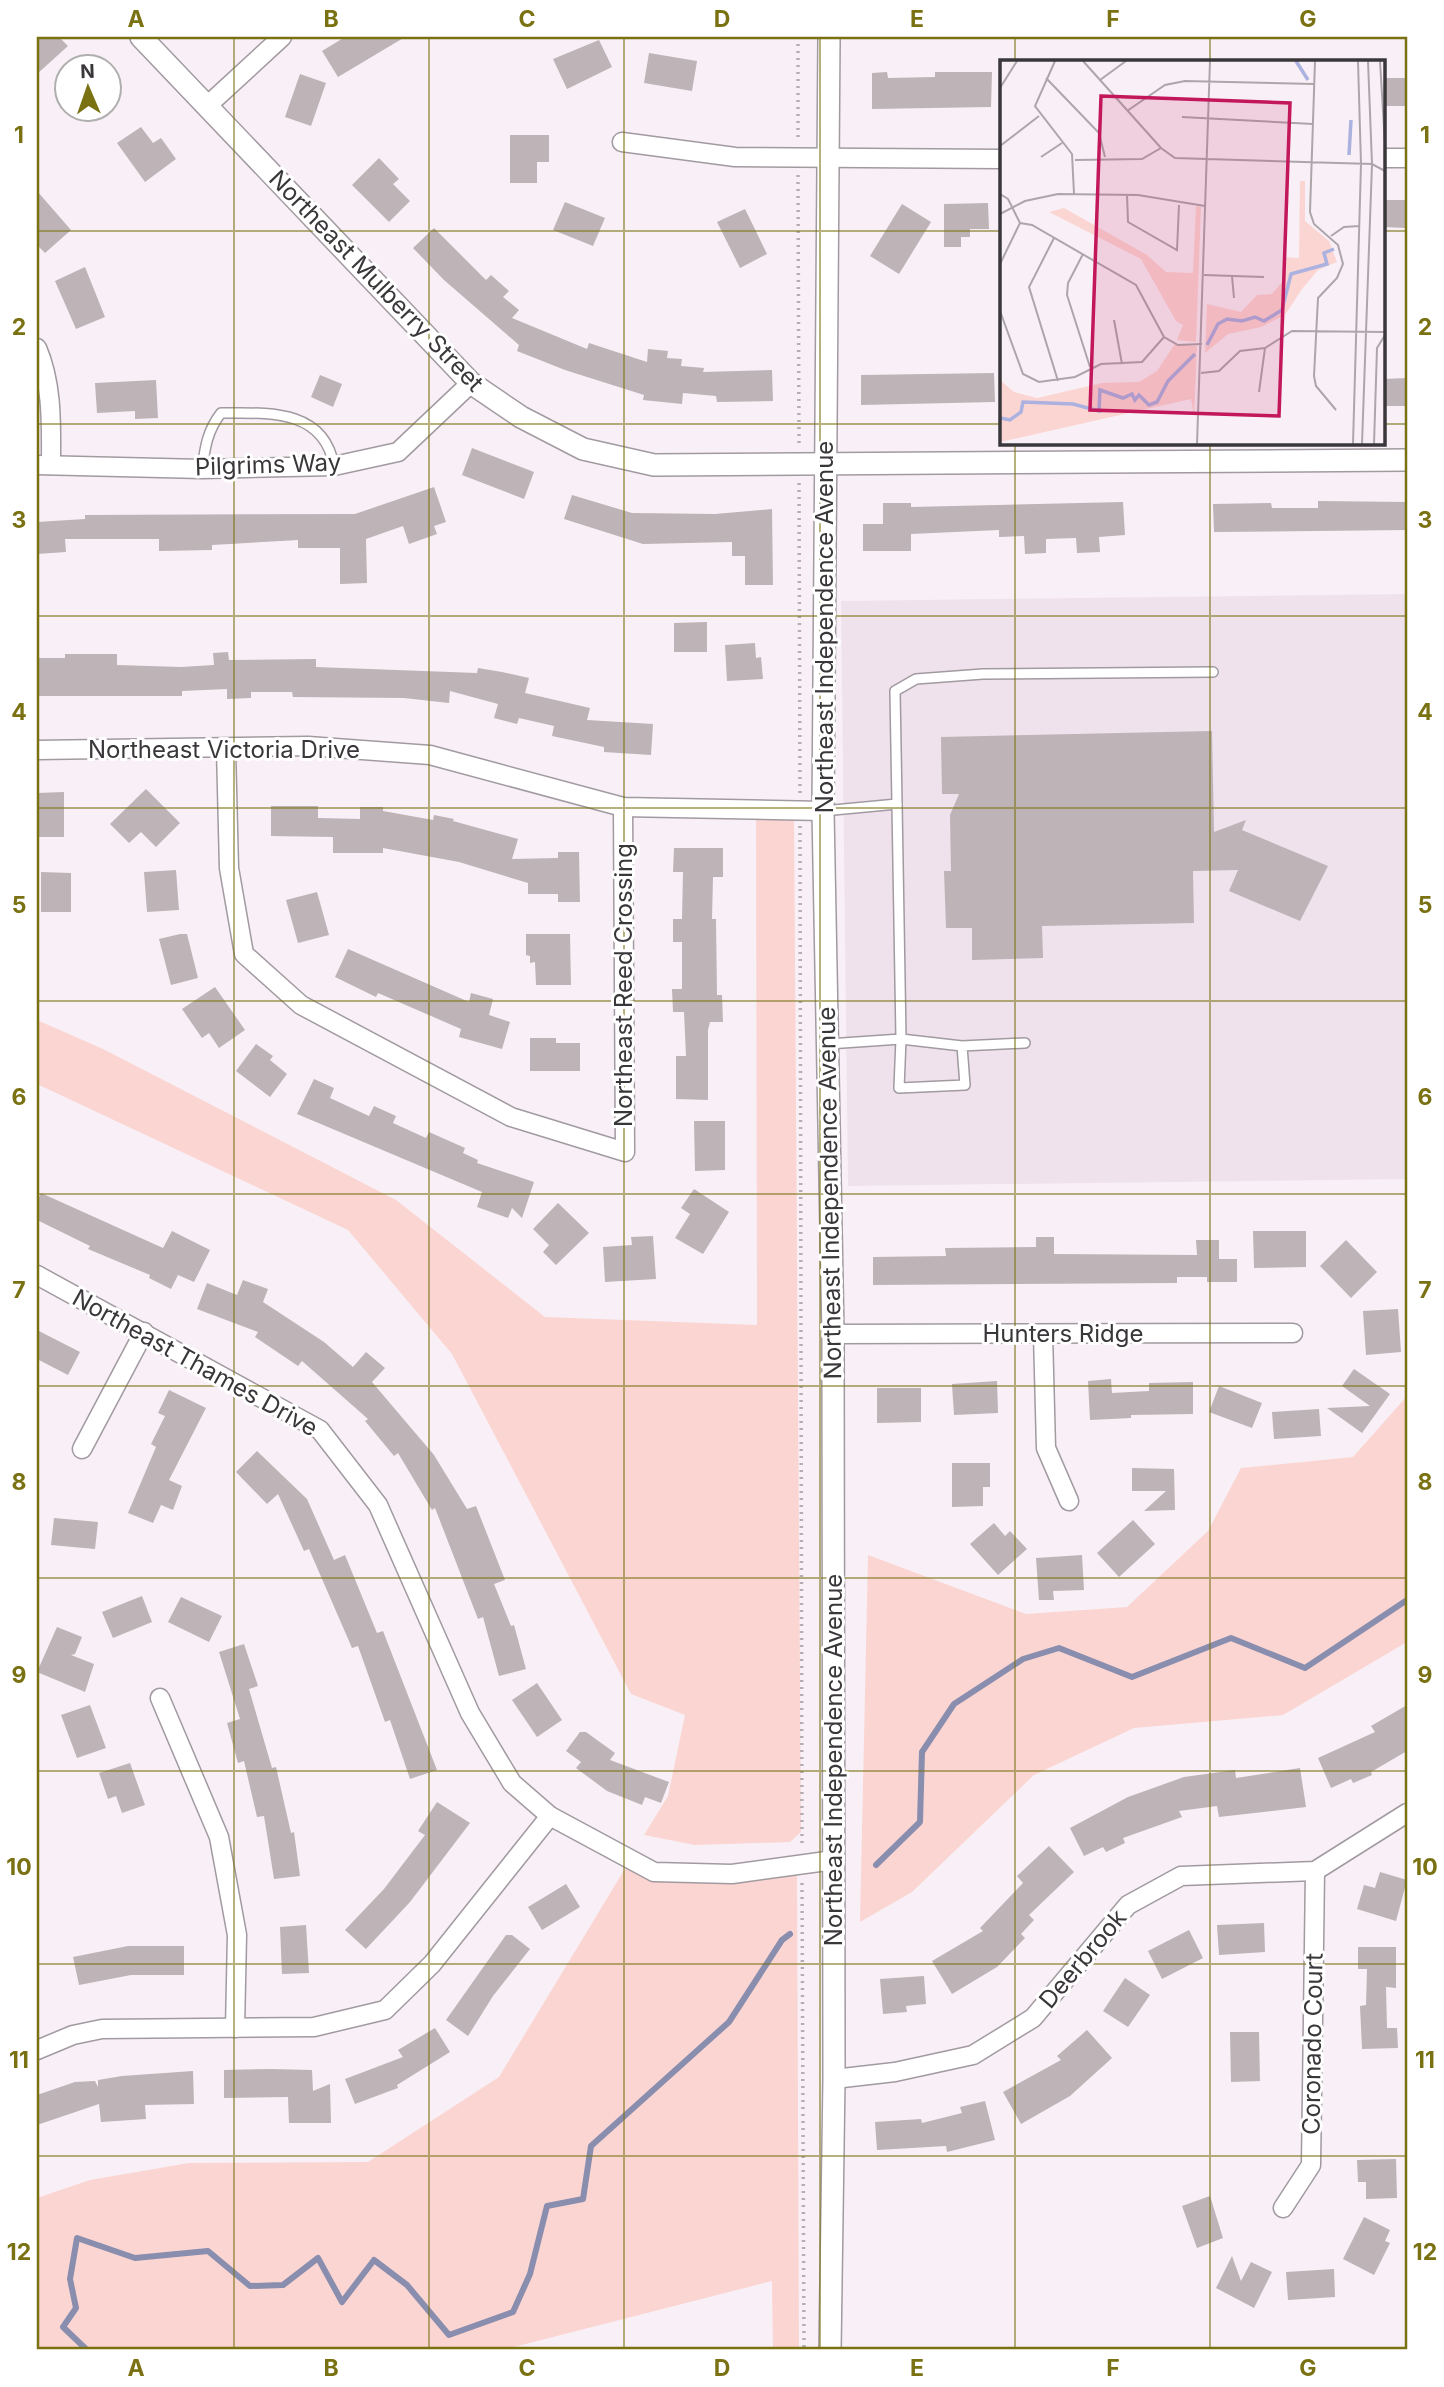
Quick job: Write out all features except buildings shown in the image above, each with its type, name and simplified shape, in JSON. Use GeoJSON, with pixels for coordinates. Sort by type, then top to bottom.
{"type":"FeatureCollection","features":[{"type":"Feature","properties":{"kind":"street","name":"Northeast Mulberry Street"},"geometry":{"type":"LineString","coordinates":[[142,37],[471,383],[520,417],[583,449],[654,465],[1407,460]]}},
{"type":"Feature","properties":{"kind":"street"},"geometry":{"type":"LineString","coordinates":[[207,106],[282,37]]}},
{"type":"Feature","properties":{"kind":"street","name":"Northeast Independence Avenue"},"geometry":{"type":"LineString","coordinates":[[829,37],[823,811],[833,1334],[834,2079],[830,2350]]}},
{"type":"Feature","properties":{"kind":"street"},"geometry":{"type":"LineString","coordinates":[[622,142],[699,154],[798,159],[1000,159]]}},
{"type":"Feature","properties":{"kind":"street"},"geometry":{"type":"LineString","coordinates":[[1384,158],[1407,158]]}},
{"type":"Feature","properties":{"kind":"street"},"geometry":{"type":"LineString","coordinates":[[37,348],[45,366],[51,411],[44,465]]}},
{"type":"Feature","properties":{"kind":"street","name":"Pilgrims Way"},"geometry":{"type":"LineString","coordinates":[[44,465],[202,469],[334,466],[398,452],[471,383]]}},
{"type":"Feature","properties":{"kind":"street","name":"Northeast Victoria Drive"},"geometry":{"type":"LineString","coordinates":[[37,750],[308,746],[430,755],[622,807],[823,811]]}},
{"type":"Feature","properties":{"kind":"street","name":"Northeast Reed Crossing"},"geometry":{"type":"LineString","coordinates":[[226,749],[229,868],[244,954],[301,1005],[511,1117],[625,1152],[622,807]]}},
{"type":"Feature","properties":{"kind":"street","name":"Northeast Thames Drive"},"geometry":{"type":"LineString","coordinates":[[37,1275],[320,1430],[379,1505],[470,1713],[512,1783],[550,1816],[654,1872],[732,1874],[834,1860]]}},
{"type":"Feature","properties":{"kind":"street"},"geometry":{"type":"LineString","coordinates":[[82,1449],[144,1332]]}},
{"type":"Feature","properties":{"kind":"street","name":"Hunters Ridge"},"geometry":{"type":"LineString","coordinates":[[833,1334],[1293,1333]]}},
{"type":"Feature","properties":{"kind":"street"},"geometry":{"type":"LineString","coordinates":[[1043,1334],[1046,1448],[1069,1501]]}},
{"type":"Feature","properties":{"kind":"street"},"geometry":{"type":"LineString","coordinates":[[160,1698],[219,1837],[237,1935],[235,2028]]}},
{"type":"Feature","properties":{"kind":"street"},"geometry":{"type":"LineString","coordinates":[[1315,1871],[1407,1813]]}},
{"type":"Feature","properties":{"kind":"street"},"geometry":{"type":"LineString","coordinates":[[37,2050],[73,2035],[102,2029],[314,2027],[385,2010],[432,1964],[550,1816]]}},
{"type":"Feature","properties":{"kind":"street","name":"Deerbrook"},"geometry":{"type":"LineString","coordinates":[[834,2079],[895,2072],[973,2055],[1033,2018],[1128,1905],[1181,1876],[1247,1871],[1315,1871]]}},
{"type":"Feature","properties":{"kind":"street","name":"Coronado Court"},"geometry":{"type":"LineString","coordinates":[[1283,2208],[1311,2165],[1315,1871]]}},
{"type":"Feature","properties":{"kind":"lane"},"geometry":{"type":"LineString","coordinates":[[202,469],[205,443],[211,426],[221,414],[292,415],[322,436],[334,466]]}},
{"type":"Feature","properties":{"kind":"lane"},"geometry":{"type":"LineString","coordinates":[[962,1046],[965,1085],[899,1088],[901,1039],[895,691],[916,679],[983,674],[1213,673]]}},
{"type":"Feature","properties":{"kind":"lane"},"geometry":{"type":"LineString","coordinates":[[823,811],[897,804]]}},
{"type":"Feature","properties":{"kind":"lane"},"geometry":{"type":"LineString","coordinates":[[828,1044],[901,1039],[962,1046],[1025,1043]]}},
{"type":"Feature","properties":{"kind":"path"},"geometry":{"type":"LineString","coordinates":[[798,37],[804,2350]]}},
{"type":"Feature","properties":{"kind":"shaded area"},"geometry":{"type":"Polygon","coordinates":[[[1407,594],[1407,1179],[848,1186],[841,601],[1407,594]]]}},
{"type":"Feature","properties":{"kind":"shaded area"},"geometry":{"type":"Polygon","coordinates":[[[756,809],[794,816],[801,1832],[790,1842],[695,1845],[644,1835],[668,1796],[685,1715],[631,1694],[452,1354],[348,1230],[37,1084],[37,1020],[103,1049],[396,1200],[545,1317],[757,1325],[756,809]]]}},
{"type":"Feature","properties":{"kind":"shaded area"},"geometry":{"type":"Polygon","coordinates":[[[1407,1396],[1407,1642],[1283,1715],[1134,1728],[1034,1775],[912,1892],[860,1922],[868,1555],[1026,1614],[1127,1607],[1208,1531],[1241,1468],[1353,1457],[1407,1396]]]}},
{"type":"Feature","properties":{"kind":"shaded area"},"geometry":{"type":"Polygon","coordinates":[[[629,1862],[778,1869],[797,1876],[799,2350],[773,2350],[772,2281],[502,2350],[37,2350],[37,2198],[90,2180],[189,2163],[368,2162],[499,2077],[629,1862]]]}},
{"type":"Feature","properties":{"kind":"waterway"},"geometry":{"type":"LineString","coordinates":[[876,1865],[920,1822],[922,1752],[954,1704],[1023,1659],[1059,1648],[1132,1677],[1231,1638],[1305,1668],[1407,1600]]}},
{"type":"Feature","properties":{"kind":"waterway"},"geometry":{"type":"LineString","coordinates":[[87,2350],[63,2327],[76,2308],[70,2279],[77,2238],[135,2258],[208,2251],[250,2286],[283,2285],[318,2258],[342,2302],[374,2260],[407,2285],[449,2335],[513,2312],[530,2274],[547,2206],[583,2199],[591,2146],[729,2022],[782,1940],[790,1934]]}}]}
